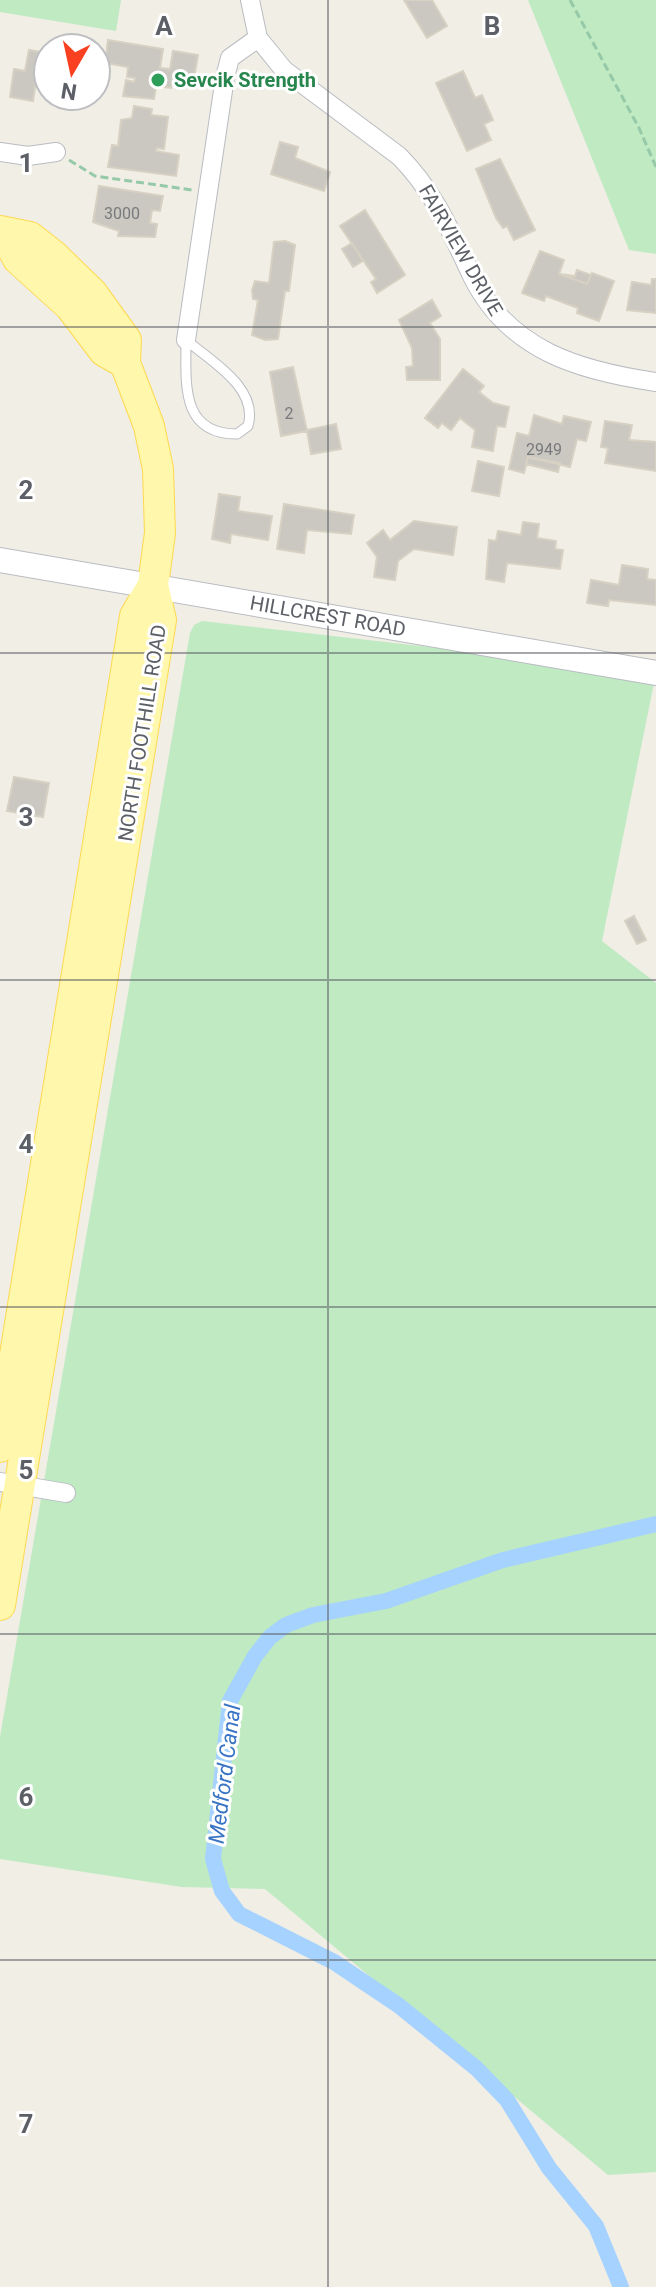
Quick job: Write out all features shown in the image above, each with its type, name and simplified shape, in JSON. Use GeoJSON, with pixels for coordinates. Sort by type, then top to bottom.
{"type":"FeatureCollection","features":[{"type":"Feature","properties":{"kind":"main road"},"geometry":{"type":"LineString","coordinates":[[3,233],[30,237],[81,280],[126,340],[125,363],[149,426],[158,469],[160,533],[153,585]]}},
{"type":"Feature","properties":{"kind":"main road","name":"NORTH FOOTHILL ROAD"},"geometry":{"type":"LineString","coordinates":[[0,1447],[135,616],[153,585]]}},
{"type":"Feature","properties":{"kind":"main road","name":"NORTH FOOTHILL ROAD"},"geometry":{"type":"LineString","coordinates":[[0,1605],[10,1484],[161,620],[153,585]]}},
{"type":"Feature","properties":{"kind":"street"},"geometry":{"type":"LineString","coordinates":[[186,340],[230,58],[258,38],[250,0]]}},
{"type":"Feature","properties":{"kind":"street","name":"FAIRVIEW DRIVE"},"geometry":{"type":"LineString","coordinates":[[258,38],[284,70],[415,172],[441,209],[488,304],[505,324],[527,342],[581,368],[656,382]]}},
{"type":"Feature","properties":{"kind":"street"},"geometry":{"type":"LineString","coordinates":[[0,152],[28,156],[56,152]]}},
{"type":"Feature","properties":{"kind":"street","name":"HILLCREST ROAD"},"geometry":{"type":"LineString","coordinates":[[0,560],[656,673]]}},
{"type":"Feature","properties":{"kind":"street"},"geometry":{"type":"LineString","coordinates":[[10,1484],[66,1493]]}},
{"type":"Feature","properties":{"kind":"lane"},"geometry":{"type":"LineString","coordinates":[[186,340],[242,389],[251,416],[248,426],[237,434],[205,427],[192,412],[186,379],[186,340]]}},
{"type":"Feature","properties":{"kind":"path"},"geometry":{"type":"LineString","coordinates":[[570,0],[639,128],[656,167]]}},
{"type":"Feature","properties":{"kind":"path"},"geometry":{"type":"LineString","coordinates":[[56,152],[95,176],[208,192]]}},
{"type":"Feature","properties":{"kind":"green space"},"geometry":{"type":"Polygon","coordinates":[[[0,0],[121,0],[116,31],[0,12],[0,0]]]}},
{"type":"Feature","properties":{"kind":"green space"},"geometry":{"type":"Polygon","coordinates":[[[528,0],[656,0],[656,254],[629,250],[528,0]]]}},
{"type":"Feature","properties":{"kind":"green space"},"geometry":{"type":"Polygon","coordinates":[[[202,621],[656,673],[602,941],[656,983],[656,2172],[608,2175],[265,1889],[182,1887],[0,1859],[0,1737],[190,633],[194,625],[202,621]]]}},
{"type":"Feature","properties":{"kind":"building"},"geometry":{"type":"Polygon","coordinates":[[[404,0],[432,0],[447,26],[427,38],[404,0]]]}},
{"type":"Feature","properties":{"kind":"building"},"geometry":{"type":"Polygon","coordinates":[[[112,41],[163,49],[160,68],[170,69],[173,51],[198,55],[194,78],[173,75],[171,88],[156,86],[154,99],[123,96],[126,80],[134,82],[135,78],[127,77],[128,67],[112,64],[112,41]]]}},
{"type":"Feature","properties":{"kind":"building"},"geometry":{"type":"Polygon","coordinates":[[[29,50],[32,51],[32,101],[10,97],[14,69],[25,71],[29,50]]]}},
{"type":"Feature","properties":{"kind":"building"},"geometry":{"type":"Polygon","coordinates":[[[463,71],[475,98],[482,95],[493,120],[484,124],[491,140],[467,151],[436,83],[463,71]]]}},
{"type":"Feature","properties":{"kind":"building"},"geometry":{"type":"Polygon","coordinates":[[[134,106],[152,109],[151,115],[168,117],[164,149],[157,148],[156,151],[179,155],[176,176],[108,167],[112,145],[118,146],[121,120],[132,118],[134,106]]]}},
{"type":"Feature","properties":{"kind":"building"},"geometry":{"type":"Polygon","coordinates":[[[280,142],[298,147],[295,158],[330,172],[324,191],[271,174],[280,142]]]}},
{"type":"Feature","properties":{"kind":"building"},"geometry":{"type":"Polygon","coordinates":[[[500,159],[535,230],[514,240],[507,226],[503,228],[496,218],[476,169],[500,159]]]}},
{"type":"Feature","properties":{"kind":"building"},"geometry":{"type":"Polygon","coordinates":[[[99,186],[163,196],[160,211],[152,210],[150,223],[157,224],[155,237],[118,236],[119,231],[93,222],[99,186]]]}},
{"type":"Feature","properties":{"kind":"building"},"geometry":{"type":"Polygon","coordinates":[[[365,210],[405,275],[377,293],[371,282],[376,279],[340,226],[365,210]]]}},
{"type":"Feature","properties":{"kind":"building"},"geometry":{"type":"Polygon","coordinates":[[[285,241],[295,245],[289,291],[285,291],[278,339],[265,340],[252,335],[258,300],[253,299],[252,290],[255,281],[269,283],[274,242],[285,241]]]}},
{"type":"Feature","properties":{"kind":"building"},"geometry":{"type":"Polygon","coordinates":[[[352,243],[363,261],[353,267],[342,249],[352,243]]]}},
{"type":"Feature","properties":{"kind":"building"},"geometry":{"type":"Polygon","coordinates":[[[540,251],[564,260],[559,274],[587,284],[592,273],[614,281],[599,321],[577,313],[578,308],[546,296],[544,301],[522,293],[540,251]]]}},
{"type":"Feature","properties":{"kind":"building"},"geometry":{"type":"Polygon","coordinates":[[[577,270],[591,275],[587,284],[559,274],[575,276],[577,270]]]}},
{"type":"Feature","properties":{"kind":"building"},"geometry":{"type":"Polygon","coordinates":[[[652,279],[656,279],[656,313],[627,310],[632,282],[651,285],[652,279]]]}},
{"type":"Feature","properties":{"kind":"building"},"geometry":{"type":"Polygon","coordinates":[[[432,300],[441,316],[430,323],[440,339],[440,380],[407,380],[406,367],[413,366],[412,348],[399,320],[432,300]]]}},
{"type":"Feature","properties":{"kind":"building"},"geometry":{"type":"Polygon","coordinates":[[[293,367],[307,431],[281,436],[270,372],[293,367]]]}},
{"type":"Feature","properties":{"kind":"building"},"geometry":{"type":"Polygon","coordinates":[[[463,369],[484,386],[479,392],[493,403],[509,407],[505,427],[497,426],[493,451],[472,447],[475,430],[460,418],[451,430],[442,423],[438,428],[425,418],[463,369]]]}},
{"type":"Feature","properties":{"kind":"building"},"geometry":{"type":"Polygon","coordinates":[[[534,415],[562,424],[564,416],[591,422],[586,441],[577,439],[570,467],[528,457],[524,473],[509,469],[517,433],[529,436],[534,415]]]}},
{"type":"Feature","properties":{"kind":"building"},"geometry":{"type":"Polygon","coordinates":[[[605,421],[632,425],[629,440],[656,442],[656,471],[605,463],[608,448],[601,447],[605,421]]]}},
{"type":"Feature","properties":{"kind":"building"},"geometry":{"type":"Polygon","coordinates":[[[336,424],[341,449],[311,454],[307,430],[336,424]]]}},
{"type":"Feature","properties":{"kind":"building"},"geometry":{"type":"Polygon","coordinates":[[[528,457],[560,463],[558,472],[526,464],[528,457]]]}},
{"type":"Feature","properties":{"kind":"building"},"geometry":{"type":"Polygon","coordinates":[[[478,461],[504,467],[499,496],[472,491],[478,461]]]}},
{"type":"Feature","properties":{"kind":"building"},"geometry":{"type":"Polygon","coordinates":[[[219,494],[240,497],[238,511],[272,516],[268,540],[231,534],[230,543],[212,539],[219,494]]]}},
{"type":"Feature","properties":{"kind":"building"},"geometry":{"type":"Polygon","coordinates":[[[284,504],[354,515],[351,534],[307,530],[304,553],[277,549],[284,504]]]}},
{"type":"Feature","properties":{"kind":"building"},"geometry":{"type":"Polygon","coordinates":[[[414,521],[457,527],[453,555],[414,549],[398,561],[395,580],[374,577],[377,557],[367,543],[383,530],[390,540],[414,521]]]}},
{"type":"Feature","properties":{"kind":"building"},"geometry":{"type":"Polygon","coordinates":[[[523,522],[539,524],[537,538],[556,541],[555,549],[563,550],[560,569],[507,563],[504,582],[486,579],[489,540],[496,541],[498,531],[521,535],[523,522]]]}},
{"type":"Feature","properties":{"kind":"building"},"geometry":{"type":"Polygon","coordinates":[[[622,565],[648,569],[647,579],[656,580],[656,605],[609,600],[608,606],[587,603],[591,580],[619,585],[622,565]]]}},
{"type":"Feature","properties":{"kind":"building"},"geometry":{"type":"Polygon","coordinates":[[[14,777],[49,783],[43,817],[7,811],[14,777]]]}},
{"type":"Feature","properties":{"kind":"building"},"geometry":{"type":"Polygon","coordinates":[[[634,916],[646,940],[637,944],[625,921],[634,916]]]}},
{"type":"Feature","properties":{"kind":"waterway","name":"Medford Canal"},"geometry":{"type":"LineString","coordinates":[[621,2287],[596,2226],[549,2168],[507,2100],[476,2068],[398,2005],[334,1962],[239,1914],[222,1891],[213,1859],[230,1701],[255,1656],[270,1637],[286,1625],[313,1615],[386,1601],[503,1560],[656,1524]]}},
{"type":"Feature","properties":{"kind":"place","name":"Sevcik Strength"},"geometry":{"type":"Point","coordinates":[158,80]}}]}
